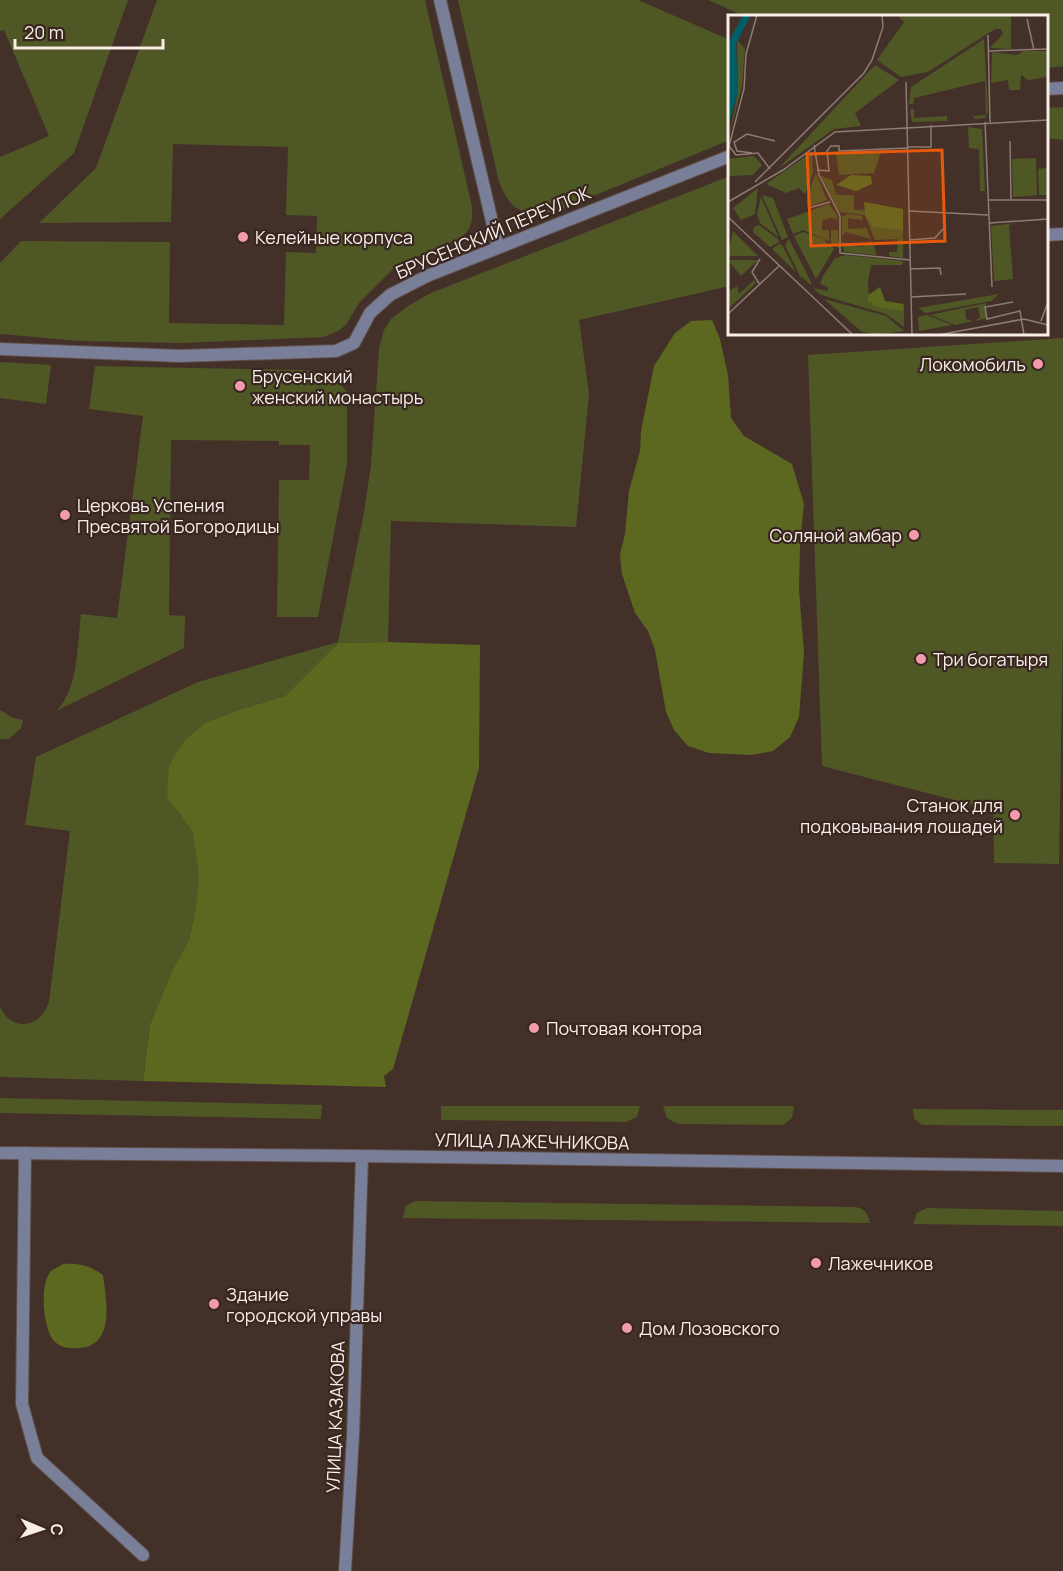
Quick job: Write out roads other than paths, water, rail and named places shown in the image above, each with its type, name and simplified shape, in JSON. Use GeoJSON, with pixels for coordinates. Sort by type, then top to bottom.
{"type":"FeatureCollection","features":[{"type":"Feature","properties":{"kind":"street"},"geometry":{"type":"LineString","coordinates":[[441,0],[498,247]]}},
{"type":"Feature","properties":{"kind":"street"},"geometry":{"type":"LineString","coordinates":[[1048,89],[1063,88]]}},
{"type":"Feature","properties":{"kind":"street","name":"БРУСЕНСКИЙ ПЕРЕУЛОК"},"geometry":{"type":"LineString","coordinates":[[0,349],[180,356],[336,351],[354,342],[370,313],[390,295],[427,276],[728,157]]}},
{"type":"Feature","properties":{"kind":"street"},"geometry":{"type":"LineString","coordinates":[[1048,235],[1063,234]]}},
{"type":"Feature","properties":{"kind":"street","name":"УЛИЦА ЛАЖЕЧНИКОВА"},"geometry":{"type":"LineString","coordinates":[[0,1153],[1063,1167]]}},
{"type":"Feature","properties":{"kind":"street"},"geometry":{"type":"LineString","coordinates":[[25,1153],[22,1404],[37,1458],[143,1555]]}},
{"type":"Feature","properties":{"kind":"street","name":"УЛИЦА КАЗАКОВА"},"geometry":{"type":"LineString","coordinates":[[345,1571],[353,1436],[362,1156]]}},
{"type":"Feature","properties":{"kind":"place","name":"Келейные корпуса"},"geometry":{"type":"Point","coordinates":[243,237]}},
{"type":"Feature","properties":{"kind":"place","name":"Локомобиль"},"geometry":{"type":"Point","coordinates":[1038,364]}},
{"type":"Feature","properties":{"kind":"place","name":"Брусенский женский монастырь"},"geometry":{"type":"Point","coordinates":[240,386]}},
{"type":"Feature","properties":{"kind":"place","name":"Церковь Успения Пресвятой Богородицы"},"geometry":{"type":"Point","coordinates":[65,515]}},
{"type":"Feature","properties":{"kind":"place","name":"Соляной амбар"},"geometry":{"type":"Point","coordinates":[914,535]}},
{"type":"Feature","properties":{"kind":"place","name":"Три богатыря"},"geometry":{"type":"Point","coordinates":[921,659]}},
{"type":"Feature","properties":{"kind":"place","name":"Станок для подковывания лошадей"},"geometry":{"type":"Point","coordinates":[1015,815]}},
{"type":"Feature","properties":{"kind":"place","name":"Почтовая контора"},"geometry":{"type":"Point","coordinates":[534,1028]}},
{"type":"Feature","properties":{"kind":"place","name":"Лажечников"},"geometry":{"type":"Point","coordinates":[816,1263]}},
{"type":"Feature","properties":{"kind":"place","name":"Здание городской управы"},"geometry":{"type":"Point","coordinates":[214,1304]}},
{"type":"Feature","properties":{"kind":"place","name":"Дом Лозовского"},"geometry":{"type":"Point","coordinates":[627,1328]}}]}
